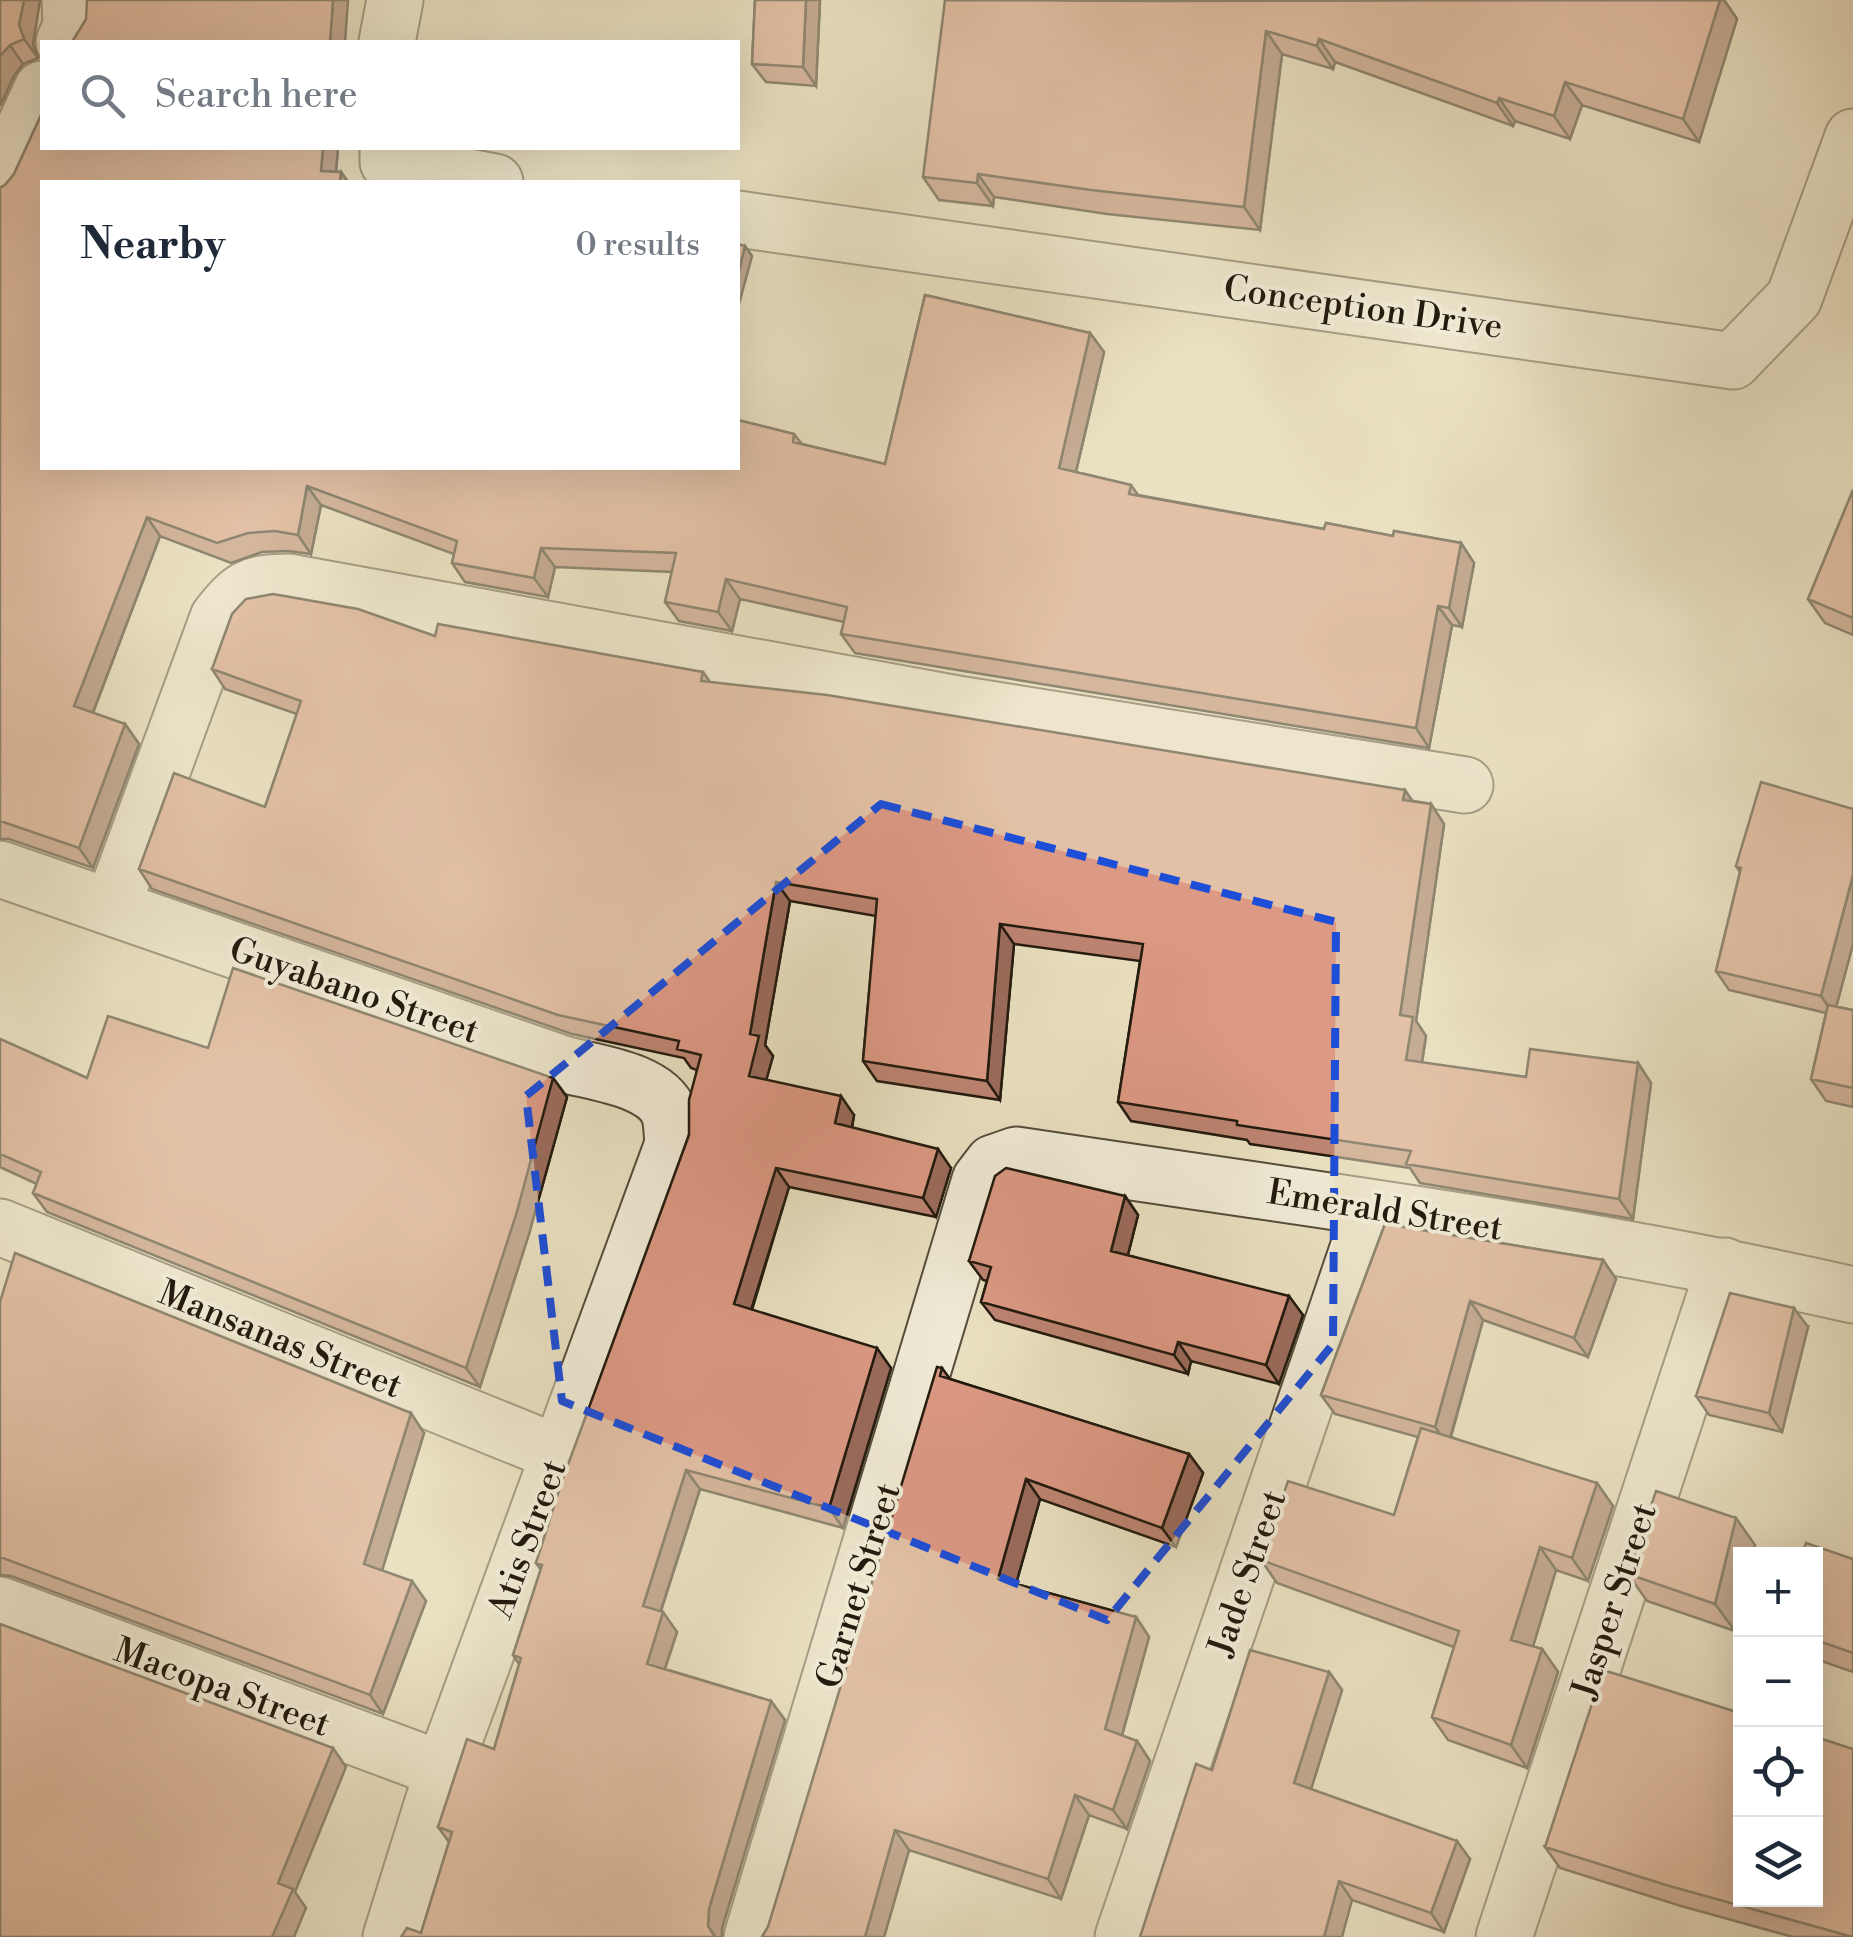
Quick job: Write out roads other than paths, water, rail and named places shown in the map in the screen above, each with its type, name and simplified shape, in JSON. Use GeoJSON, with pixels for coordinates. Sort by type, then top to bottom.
{"type":"FeatureCollection","features":[{"type":"Feature","properties":{"kind":"street"},"geometry":{"type":"LineString","coordinates":[[65,40],[71,26],[70,0]]}},
{"type":"Feature","properties":{"kind":"street"},"geometry":{"type":"LineString","coordinates":[[387,40],[394,0]]}},
{"type":"Feature","properties":{"kind":"street"},"geometry":{"type":"LineString","coordinates":[[0,180],[40,93]]}},
{"type":"Feature","properties":{"kind":"street","name":"Conception Drive"},"geometry":{"type":"LineString","coordinates":[[740,219],[1733,361],[1794,298],[1853,138]]}},
{"type":"Feature","properties":{"kind":"street"},"geometry":{"type":"LineString","coordinates":[[388,154],[487,180]]}},
{"type":"Feature","properties":{"kind":"street"},"geometry":{"type":"LineString","coordinates":[[112,907],[218,618],[248,586],[268,582],[289,582],[958,704],[1466,785]]}},
{"type":"Feature","properties":{"kind":"street","name":"Guyabano Street"},"geometry":{"type":"LineString","coordinates":[[0,869],[563,1064],[640,1085],[656,1093],[670,1114],[673,1144]]}},
{"type":"Feature","properties":{"kind":"street","name":"Atis Street"},"geometry":{"type":"LineString","coordinates":[[391,1937],[444,1770],[673,1144]]}},
{"type":"Feature","properties":{"kind":"street","name":"Emerald Street"},"geometry":{"type":"LineString","coordinates":[[966,1236],[980,1180],[993,1163],[1016,1156],[1372,1208],[1725,1266],[1853,1295]]}},
{"type":"Feature","properties":{"kind":"street","name":"Jade Street"},"geometry":{"type":"LineString","coordinates":[[1123,1937],[1372,1208]]}},
{"type":"Feature","properties":{"kind":"street","name":"Mansanas Street"},"geometry":{"type":"LineString","coordinates":[[0,1227],[560,1454]]}},
{"type":"Feature","properties":{"kind":"street","name":"Garnet Street"},"geometry":{"type":"LineString","coordinates":[[752,1937],[966,1236]]}},
{"type":"Feature","properties":{"kind":"street","name":"Jasper Street"},"geometry":{"type":"LineString","coordinates":[[1504,1937],[1725,1266]]}},
{"type":"Feature","properties":{"kind":"street","name":"Macopa Street"},"geometry":{"type":"LineString","coordinates":[[0,1605],[444,1770]]}}]}
